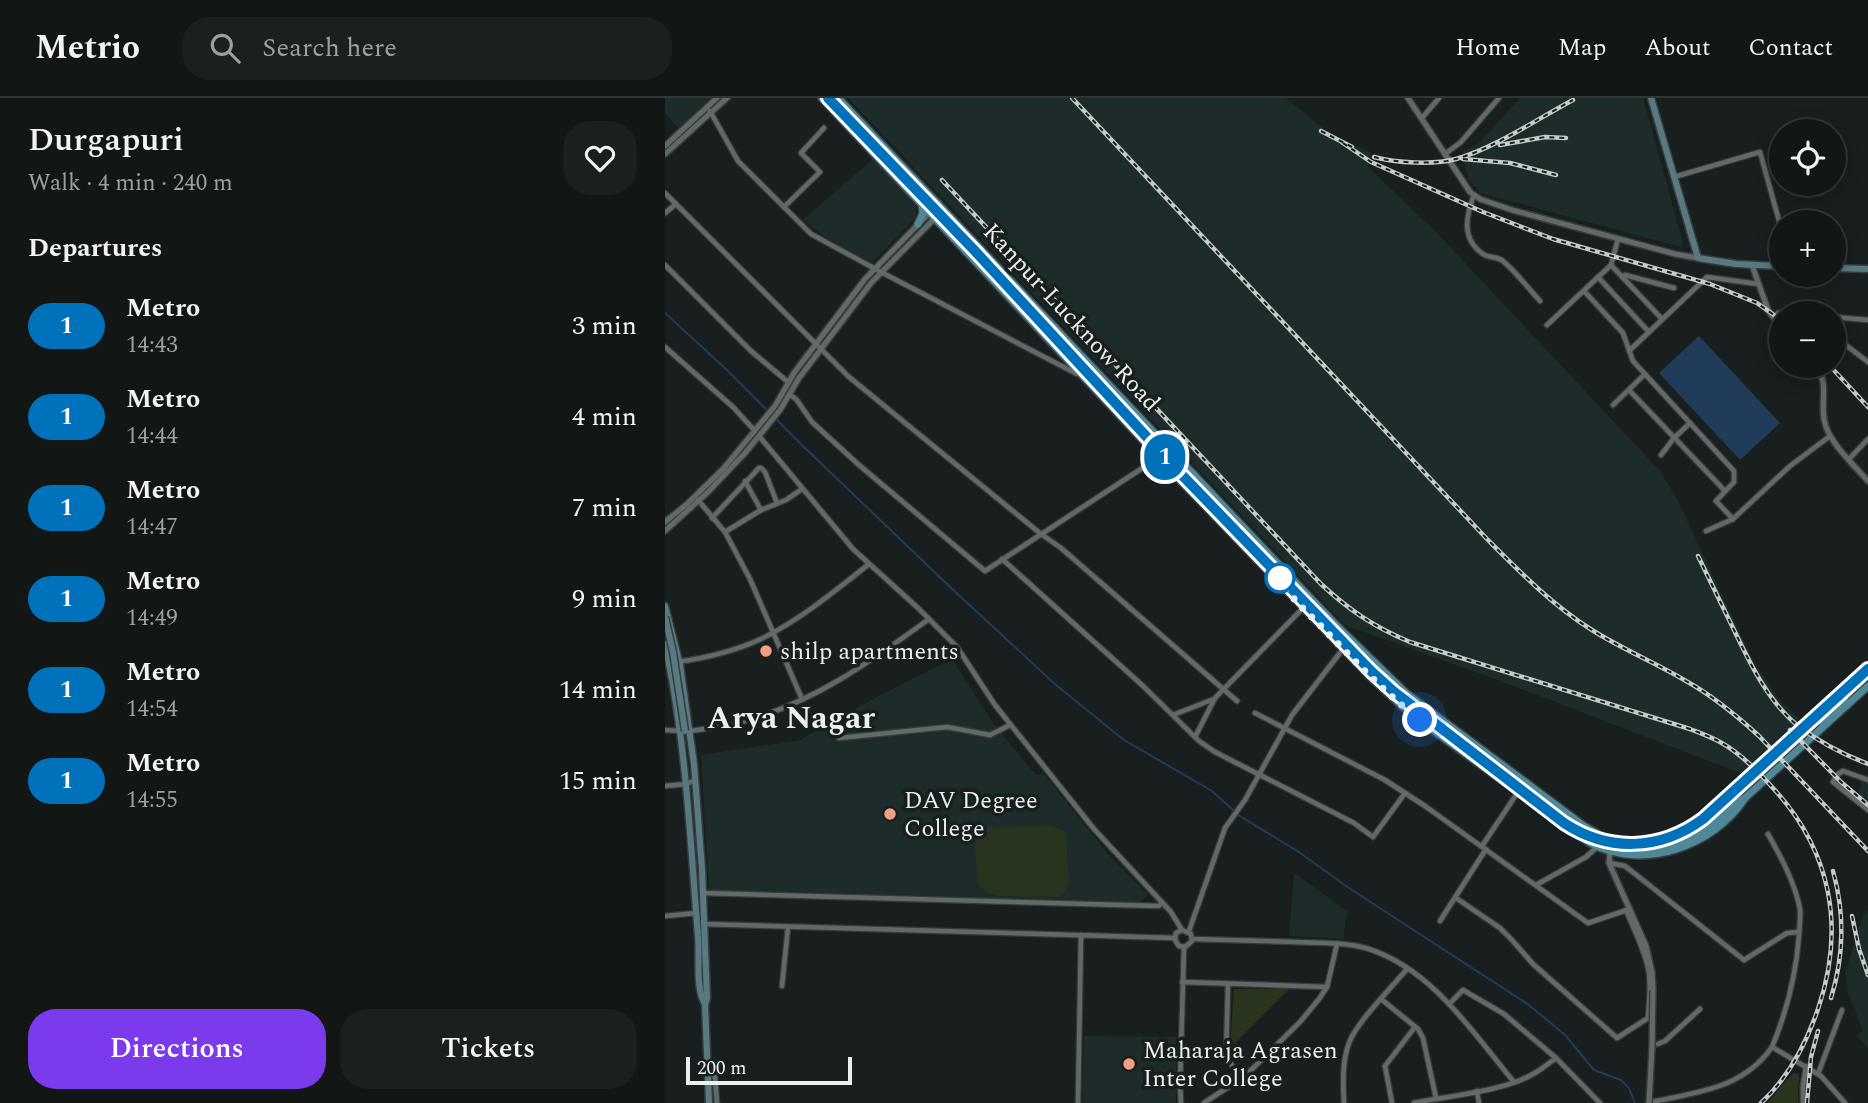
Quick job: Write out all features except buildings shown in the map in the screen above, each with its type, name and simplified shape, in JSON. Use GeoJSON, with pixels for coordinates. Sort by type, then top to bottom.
{"type":"FeatureCollection","features":[{"type":"Feature","properties":{"kind":"main road","name":"Kanpur-Lucknow Road"},"geometry":{"type":"LineString","coordinates":[[822,98],[1303,608],[1402,706],[1518,792],[1597,847],[1610,852],[1653,854],[1690,844],[1716,830],[1740,807],[1745,798]]}},
{"type":"Feature","properties":{"kind":"main road","name":"Kanpur-Lucknow Road"},"geometry":{"type":"LineString","coordinates":[[838,98],[1334,623],[1406,693],[1584,826],[1641,851],[1688,839],[1702,832],[1745,798],[1823,725]]}},
{"type":"Feature","properties":{"kind":"main road"},"geometry":{"type":"LineString","coordinates":[[1651,98],[1698,258],[1769,266]]}},
{"type":"Feature","properties":{"kind":"main road"},"geometry":{"type":"LineString","coordinates":[[918,224],[922,214],[921,202]]}},
{"type":"Feature","properties":{"kind":"main road"},"geometry":{"type":"LineString","coordinates":[[1846,268],[1868,269]]}},
{"type":"Feature","properties":{"kind":"main road"},"geometry":{"type":"LineString","coordinates":[[997,284],[1007,275]]}},
{"type":"Feature","properties":{"kind":"main road"},"geometry":{"type":"LineString","coordinates":[[1040,330],[1050,321]]}},
{"type":"Feature","properties":{"kind":"main road"},"geometry":{"type":"LineString","coordinates":[[665,606],[679,662],[686,741],[684,753]]}},
{"type":"Feature","properties":{"kind":"main road"},"geometry":{"type":"LineString","coordinates":[[665,617],[685,731],[686,783],[701,924],[700,997],[705,1003],[709,1103]]}},
{"type":"Feature","properties":{"kind":"main road"},"geometry":{"type":"LineString","coordinates":[[665,644],[685,731],[693,753],[703,892],[700,913]]}},
{"type":"Feature","properties":{"kind":"main road"},"geometry":{"type":"LineString","coordinates":[[1823,725],[1828,716],[1868,679]]}},
{"type":"Feature","properties":{"kind":"main road"},"geometry":{"type":"LineString","coordinates":[[1823,725],[1868,685]]}},
{"type":"Feature","properties":{"kind":"main road"},"geometry":{"type":"LineString","coordinates":[[686,741],[693,753]]}},
{"type":"Feature","properties":{"kind":"street"},"geometry":{"type":"LineString","coordinates":[[665,154],[710,111],[717,98]]}},
{"type":"Feature","properties":{"kind":"street"},"geometry":{"type":"LineString","coordinates":[[665,146],[727,98]]}},
{"type":"Feature","properties":{"kind":"street"},"geometry":{"type":"LineString","coordinates":[[1408,98],[1470,192],[1480,199],[1618,239],[1698,258]]}},
{"type":"Feature","properties":{"kind":"street"},"geometry":{"type":"LineString","coordinates":[[1421,119],[1439,98]]}},
{"type":"Feature","properties":{"kind":"street"},"geometry":{"type":"LineString","coordinates":[[1445,154],[1461,142],[1499,98]]}},
{"type":"Feature","properties":{"kind":"street"},"geometry":{"type":"LineString","coordinates":[[710,111],[738,160],[811,234],[1077,374],[1080,373]]}},
{"type":"Feature","properties":{"kind":"street"},"geometry":{"type":"LineString","coordinates":[[784,207],[821,172],[801,153],[824,128]]}},
{"type":"Feature","properties":{"kind":"street"},"geometry":{"type":"LineString","coordinates":[[1674,177],[1761,152],[1776,210]]}},
{"type":"Feature","properties":{"kind":"street"},"geometry":{"type":"LineString","coordinates":[[665,193],[849,377],[1061,548],[1237,701]]}},
{"type":"Feature","properties":{"kind":"street"},"geometry":{"type":"LineString","coordinates":[[1474,195],[1467,232],[1471,243],[1485,256],[1501,259],[1540,301]]}},
{"type":"Feature","properties":{"kind":"street"},"geometry":{"type":"LineString","coordinates":[[665,213],[676,204]]}},
{"type":"Feature","properties":{"kind":"street"},"geometry":{"type":"LineString","coordinates":[[665,522],[767,427],[788,382],[865,279],[878,271],[942,206]]}},
{"type":"Feature","properties":{"kind":"street"},"geometry":{"type":"LineString","coordinates":[[665,531],[729,472],[757,434],[762,422],[790,395],[799,378],[878,271],[918,224],[933,215]]}},
{"type":"Feature","properties":{"kind":"street"},"geometry":{"type":"LineString","coordinates":[[1547,325],[1611,265],[1618,239]]}},
{"type":"Feature","properties":{"kind":"street"},"geometry":{"type":"LineString","coordinates":[[665,265],[751,351],[788,382]]}},
{"type":"Feature","properties":{"kind":"street"},"geometry":{"type":"LineString","coordinates":[[1611,265],[1662,319]]}},
{"type":"Feature","properties":{"kind":"street"},"geometry":{"type":"LineString","coordinates":[[1752,265],[1769,312]]}},
{"type":"Feature","properties":{"kind":"street"},"geometry":{"type":"LineString","coordinates":[[1622,277],[1625,275],[1674,288]]}},
{"type":"Feature","properties":{"kind":"street"},"geometry":{"type":"LineString","coordinates":[[1598,277],[1649,332]]}},
{"type":"Feature","properties":{"kind":"street"},"geometry":{"type":"LineString","coordinates":[[1629,351],[1707,277],[1758,285]]}},
{"type":"Feature","properties":{"kind":"street"},"geometry":{"type":"LineString","coordinates":[[1584,291],[1623,333],[1633,361],[1734,471],[1734,482],[1716,501],[1733,519]]}},
{"type":"Feature","properties":{"kind":"street"},"geometry":{"type":"LineString","coordinates":[[1846,318],[1868,320]]}},
{"type":"Feature","properties":{"kind":"street"},"geometry":{"type":"LineString","coordinates":[[1846,345],[1868,362]]}},
{"type":"Feature","properties":{"kind":"street"},"geometry":{"type":"LineString","coordinates":[[665,347],[733,407],[853,549],[957,647],[1010,725],[1094,829],[1162,902],[1182,930]]}},
{"type":"Feature","properties":{"kind":"street"},"geometry":{"type":"LineString","coordinates":[[1613,405],[1645,374]]}},
{"type":"Feature","properties":{"kind":"street"},"geometry":{"type":"LineString","coordinates":[[1824,378],[1823,418],[1826,429],[1868,481]]}},
{"type":"Feature","properties":{"kind":"street"},"geometry":{"type":"LineString","coordinates":[[1629,390],[1725,491]]}},
{"type":"Feature","properties":{"kind":"street"},"geometry":{"type":"LineString","coordinates":[[790,395],[796,398],[812,422],[859,465],[985,570],[1170,450]]}},
{"type":"Feature","properties":{"kind":"street"},"geometry":{"type":"LineString","coordinates":[[1661,454],[1690,423]]}},
{"type":"Feature","properties":{"kind":"street"},"geometry":{"type":"LineString","coordinates":[[1706,531],[1733,519],[1790,467],[1830,436]]}},
{"type":"Feature","properties":{"kind":"street"},"geometry":{"type":"LineString","coordinates":[[1849,459],[1868,439]]}},
{"type":"Feature","properties":{"kind":"street"},"geometry":{"type":"LineString","coordinates":[[712,518],[745,481],[761,468],[777,503]]}},
{"type":"Feature","properties":{"kind":"street"},"geometry":{"type":"LineString","coordinates":[[745,481],[761,510]]}},
{"type":"Feature","properties":{"kind":"street"},"geometry":{"type":"LineString","coordinates":[[725,532],[802,489]]}},
{"type":"Feature","properties":{"kind":"street"},"geometry":{"type":"LineString","coordinates":[[698,500],[725,532],[750,579],[802,699]]}},
{"type":"Feature","properties":{"kind":"street"},"geometry":{"type":"LineString","coordinates":[[1002,559],[1142,685],[1195,737],[1215,752],[1354,823],[1373,836],[1405,793]]}},
{"type":"Feature","properties":{"kind":"street"},"geometry":{"type":"LineString","coordinates":[[669,663],[700,659],[760,639],[823,600],[869,564]]}},
{"type":"Feature","properties":{"kind":"street"},"geometry":{"type":"LineString","coordinates":[[1195,737],[1215,698],[1303,608]]}},
{"type":"Feature","properties":{"kind":"street"},"geometry":{"type":"LineString","coordinates":[[665,730],[685,731],[742,723],[802,699],[861,668],[929,620]]}},
{"type":"Feature","properties":{"kind":"street"},"geometry":{"type":"LineString","coordinates":[[1189,931],[1176,933],[1179,946],[1191,944],[1189,931],[1225,828],[1292,715],[1353,640]]}},
{"type":"Feature","properties":{"kind":"street"},"geometry":{"type":"LineString","coordinates":[[1173,715],[1215,698]]}},
{"type":"Feature","properties":{"kind":"street"},"geometry":{"type":"LineString","coordinates":[[1255,713],[1385,780],[1588,923],[1628,909]]}},
{"type":"Feature","properties":{"kind":"street"},"geometry":{"type":"LineString","coordinates":[[839,738],[947,727],[990,735],[1010,725]]}},
{"type":"Feature","properties":{"kind":"street"},"geometry":{"type":"LineString","coordinates":[[1868,780],[1843,771],[1833,782],[1868,810]]}},
{"type":"Feature","properties":{"kind":"street"},"geometry":{"type":"LineString","coordinates":[[665,786],[695,780]]}},
{"type":"Feature","properties":{"kind":"street"},"geometry":{"type":"LineString","coordinates":[[1440,920],[1456,898],[1518,792]]}},
{"type":"Feature","properties":{"kind":"street"},"geometry":{"type":"LineString","coordinates":[[1628,909],[1646,946],[1652,972],[1653,1036],[1648,1103],[1738,1079],[1765,1058],[1772,1047],[1783,1021],[1797,959],[1800,912],[1781,858],[1768,834]]}},
{"type":"Feature","properties":{"kind":"street"},"geometry":{"type":"LineString","coordinates":[[1456,898],[1500,928],[1533,964],[1617,1038],[1647,1018],[1650,998],[1649,973],[1644,955],[1609,863],[1611,840]]}},
{"type":"Feature","properties":{"kind":"street"},"geometry":{"type":"LineString","coordinates":[[1536,885],[1586,857],[1597,847]]}},
{"type":"Feature","properties":{"kind":"street"},"geometry":{"type":"LineString","coordinates":[[1609,863],[1625,866],[1744,960],[1787,933],[1799,932]]}},
{"type":"Feature","properties":{"kind":"street"},"geometry":{"type":"LineString","coordinates":[[703,892],[1159,906],[1162,902]]}},
{"type":"Feature","properties":{"kind":"street"},"geometry":{"type":"LineString","coordinates":[[665,916],[700,913]]}},
{"type":"Feature","properties":{"kind":"street"},"geometry":{"type":"LineString","coordinates":[[701,924],[1175,938]]}},
{"type":"Feature","properties":{"kind":"street"},"geometry":{"type":"LineString","coordinates":[[782,986],[788,927]]}},
{"type":"Feature","properties":{"kind":"street"},"geometry":{"type":"LineString","coordinates":[[1078,1103],[1081,935]]}},
{"type":"Feature","properties":{"kind":"street"},"geometry":{"type":"LineString","coordinates":[[1192,939],[1337,944],[1368,949],[1392,959],[1428,984],[1448,1004],[1514,1082]]}},
{"type":"Feature","properties":{"kind":"street"},"geometry":{"type":"LineString","coordinates":[[1204,1103],[1241,1079],[1300,1022],[1327,986],[1337,944]]}},
{"type":"Feature","properties":{"kind":"street"},"geometry":{"type":"LineString","coordinates":[[1181,1103],[1184,947]]}},
{"type":"Feature","properties":{"kind":"street"},"geometry":{"type":"LineString","coordinates":[[1344,1103],[1343,1077],[1349,1041],[1407,969]]}},
{"type":"Feature","properties":{"kind":"street"},"geometry":{"type":"LineString","coordinates":[[1182,982],[1327,986]]}},
{"type":"Feature","properties":{"kind":"street"},"geometry":{"type":"LineString","coordinates":[[1228,984],[1226,1057],[1241,1079]]}},
{"type":"Feature","properties":{"kind":"street"},"geometry":{"type":"LineString","coordinates":[[1448,1004],[1463,990],[1504,1014],[1556,1058],[1600,1103]]}},
{"type":"Feature","properties":{"kind":"street"},"geometry":{"type":"LineString","coordinates":[[1381,999],[1415,1027],[1423,1038],[1436,1098]]}},
{"type":"Feature","properties":{"kind":"street"},"geometry":{"type":"LineString","coordinates":[[1658,1044],[1665,1041],[1700,1009]]}},
{"type":"Feature","properties":{"kind":"street"},"geometry":{"type":"LineString","coordinates":[[1818,1074],[1842,1010]]}},
{"type":"Feature","properties":{"kind":"street"},"geometry":{"type":"LineString","coordinates":[[1392,1103],[1384,1066],[1415,1027]]}},
{"type":"Feature","properties":{"kind":"street"},"geometry":{"type":"LineString","coordinates":[[1772,1047],[1818,1074],[1845,1103]]}},
{"type":"Feature","properties":{"kind":"street"},"geometry":{"type":"LineString","coordinates":[[1414,1103],[1514,1082],[1532,1075],[1556,1058]]}},
{"type":"Feature","properties":{"kind":"street"},"geometry":{"type":"LineString","coordinates":[[1803,1103],[1806,1066]]}},
{"type":"Feature","properties":{"kind":"street"},"geometry":{"type":"LineString","coordinates":[[708,1072],[715,1077],[717,1103]]}},
{"type":"Feature","properties":{"kind":"street"},"geometry":{"type":"LineString","coordinates":[[1476,1091],[1479,1103]]}},
{"type":"Feature","properties":{"kind":"shaded area"},"geometry":{"type":"Polygon","coordinates":[[[665,98],[710,98],[679,129],[665,113],[665,98]]]}},
{"type":"Feature","properties":{"kind":"shaded area"},"geometry":{"type":"Polygon","coordinates":[[[848,98],[1286,98],[1329,133],[1371,152],[1368,167],[1437,233],[1660,471],[1676,497],[1753,660],[1776,695],[1804,724],[1748,776],[1345,625],[848,98]]]}},
{"type":"Feature","properties":{"kind":"shaded area"},"geometry":{"type":"Polygon","coordinates":[[[1520,98],[1643,98],[1683,243],[1681,247],[1480,193],[1468,178],[1462,152],[1479,143],[1520,98]]]}},
{"type":"Feature","properties":{"kind":"shaded area"},"geometry":{"type":"Polygon","coordinates":[[[874,158],[916,206],[916,217],[872,263],[828,239],[803,220],[874,158]]]}},
{"type":"Feature","properties":{"kind":"shaded area","name":"DAV Degree College"},"geometry":{"type":"Polygon","coordinates":[[[952,659],[994,724],[1036,775],[1044,774],[1106,852],[1148,895],[1140,902],[709,890],[701,755],[800,740],[952,659]]]}},
{"type":"Feature","properties":{"kind":"shaded area"},"geometry":{"type":"Polygon","coordinates":[[[1861,780],[1868,782],[1868,814],[1857,805],[1861,780]]]}},
{"type":"Feature","properties":{"kind":"shaded area"},"geometry":{"type":"Polygon","coordinates":[[[1294,873],[1347,911],[1343,939],[1289,936],[1294,873]]]}},
{"type":"Feature","properties":{"kind":"shaded area"},"geometry":{"type":"Polygon","coordinates":[[[1868,910],[1868,1049],[1857,1035],[1863,1031],[1847,990],[1846,970],[1862,918],[1868,910]]]}},
{"type":"Feature","properties":{"kind":"shaded area"},"geometry":{"type":"Polygon","coordinates":[[[1084,1036],[1176,1037],[1176,1103],[1082,1103],[1084,1036]]]}},
{"type":"Feature","properties":{"kind":"green space"},"geometry":{"type":"Polygon","coordinates":[[[1052,826],[1066,834],[1069,883],[1066,891],[1058,897],[997,896],[985,892],[977,882],[975,841],[985,827],[1052,826]]]}},
{"type":"Feature","properties":{"kind":"green space"},"geometry":{"type":"Polygon","coordinates":[[[1234,989],[1289,989],[1230,1048],[1234,989]]]}},
{"type":"Feature","properties":{"kind":"green space"},"geometry":{"type":"Polygon","coordinates":[[[1793,1073],[1799,1074],[1798,1103],[1767,1103],[1793,1073]]]}},
{"type":"Feature","properties":{"kind":"water"},"geometry":{"type":"Polygon","coordinates":[[[1699,336],[1780,423],[1740,460],[1659,373],[1699,336]]]}},
{"type":"Feature","properties":{"kind":"waterway"},"geometry":{"type":"LineString","coordinates":[[665,313],[1056,685],[1124,740],[1212,791],[1234,811]]}},
{"type":"Feature","properties":{"kind":"waterway"},"geometry":{"type":"LineString","coordinates":[[1238,815],[1296,850],[1349,888],[1529,1005],[1565,1035],[1594,1070],[1621,1080],[1629,1088],[1635,1103]]}},
{"type":"Feature","properties":{"kind":"railway"},"geometry":{"type":"LineString","coordinates":[[823,98],[1368,674],[1570,831],[1587,839],[1622,847],[1656,844],[1689,832],[1705,822],[1868,674]]}},
{"type":"Feature","properties":{"kind":"railway"},"geometry":{"type":"LineString","coordinates":[[1072,98],[1524,576],[1563,610],[1592,630],[1696,687],[1733,713],[1759,736],[1868,851]]}},
{"type":"Feature","properties":{"kind":"railway"},"geometry":{"type":"LineString","coordinates":[[1374,157],[1415,162],[1456,159],[1501,141],[1573,100]]}},
{"type":"Feature","properties":{"kind":"railway"},"geometry":{"type":"LineString","coordinates":[[1321,131],[1352,147]]}},
{"type":"Feature","properties":{"kind":"railway"},"geometry":{"type":"LineString","coordinates":[[1500,145],[1545,137],[1566,138]]}},
{"type":"Feature","properties":{"kind":"railway"},"geometry":{"type":"LineString","coordinates":[[1343,143],[1371,162],[1483,212],[1553,239],[1710,284],[1757,303],[1769,312]]}},
{"type":"Feature","properties":{"kind":"railway"},"geometry":{"type":"LineString","coordinates":[[1463,159],[1510,163],[1556,175]]}},
{"type":"Feature","properties":{"kind":"railway"},"geometry":{"type":"LineString","coordinates":[[942,180],[1321,584],[1352,610],[1373,624],[1410,642],[1690,729],[1717,740],[1754,768],[1772,787],[1792,811],[1820,863],[1828,891],[1831,949],[1818,1009],[1808,1035],[1788,1071],[1761,1103]]}},
{"type":"Feature","properties":{"kind":"railway"},"geometry":{"type":"LineString","coordinates":[[1841,378],[1868,407]]}},
{"type":"Feature","properties":{"kind":"railway"},"geometry":{"type":"LineString","coordinates":[[1698,556],[1768,693],[1797,725],[1840,752],[1868,764]]}},
{"type":"Feature","properties":{"kind":"railway"},"geometry":{"type":"LineString","coordinates":[[1790,730],[1841,782],[1868,805]]}},
{"type":"Feature","properties":{"kind":"railway"},"geometry":{"type":"LineString","coordinates":[[1831,998],[1841,951],[1840,903],[1833,871]]}},
{"type":"Feature","properties":{"kind":"railway"},"geometry":{"type":"LineString","coordinates":[[1852,916],[1868,975]]}},
{"type":"Feature","properties":{"kind":"railway"},"geometry":{"type":"LineString","coordinates":[[1807,1103],[1811,1057],[1818,1031]]}},
{"type":"Feature","properties":{"kind":"metro line","name":"1"},"geometry":{"type":"LineString","coordinates":[[828,98],[975,251],[1181,474],[1371,671],[1393,691],[1564,823],[1581,833],[1608,842],[1636,845],[1663,840],[1688,830],[1868,669]]}},
{"type":"Feature","properties":{"kind":"place","name":"shilp apartments"},"geometry":{"type":"Point","coordinates":[766,651]}},
{"type":"Feature","properties":{"kind":"place","name":"DAV Degree College"},"geometry":{"type":"Point","coordinates":[890,814]}},
{"type":"Feature","properties":{"kind":"place","name":"Maharaja Agrasen Inter College"},"geometry":{"type":"Point","coordinates":[1129,1064]}},
{"type":"Feature","properties":{"kind":"district","name":"Arya Nagar"},"geometry":{"type":"Point","coordinates":[791,717]}},
{"type":"Feature","properties":{"kind":"route"},"geometry":{"type":"LineString","coordinates":[[1280,578],[1285,589],[1370,676],[1420,720]]}}]}
